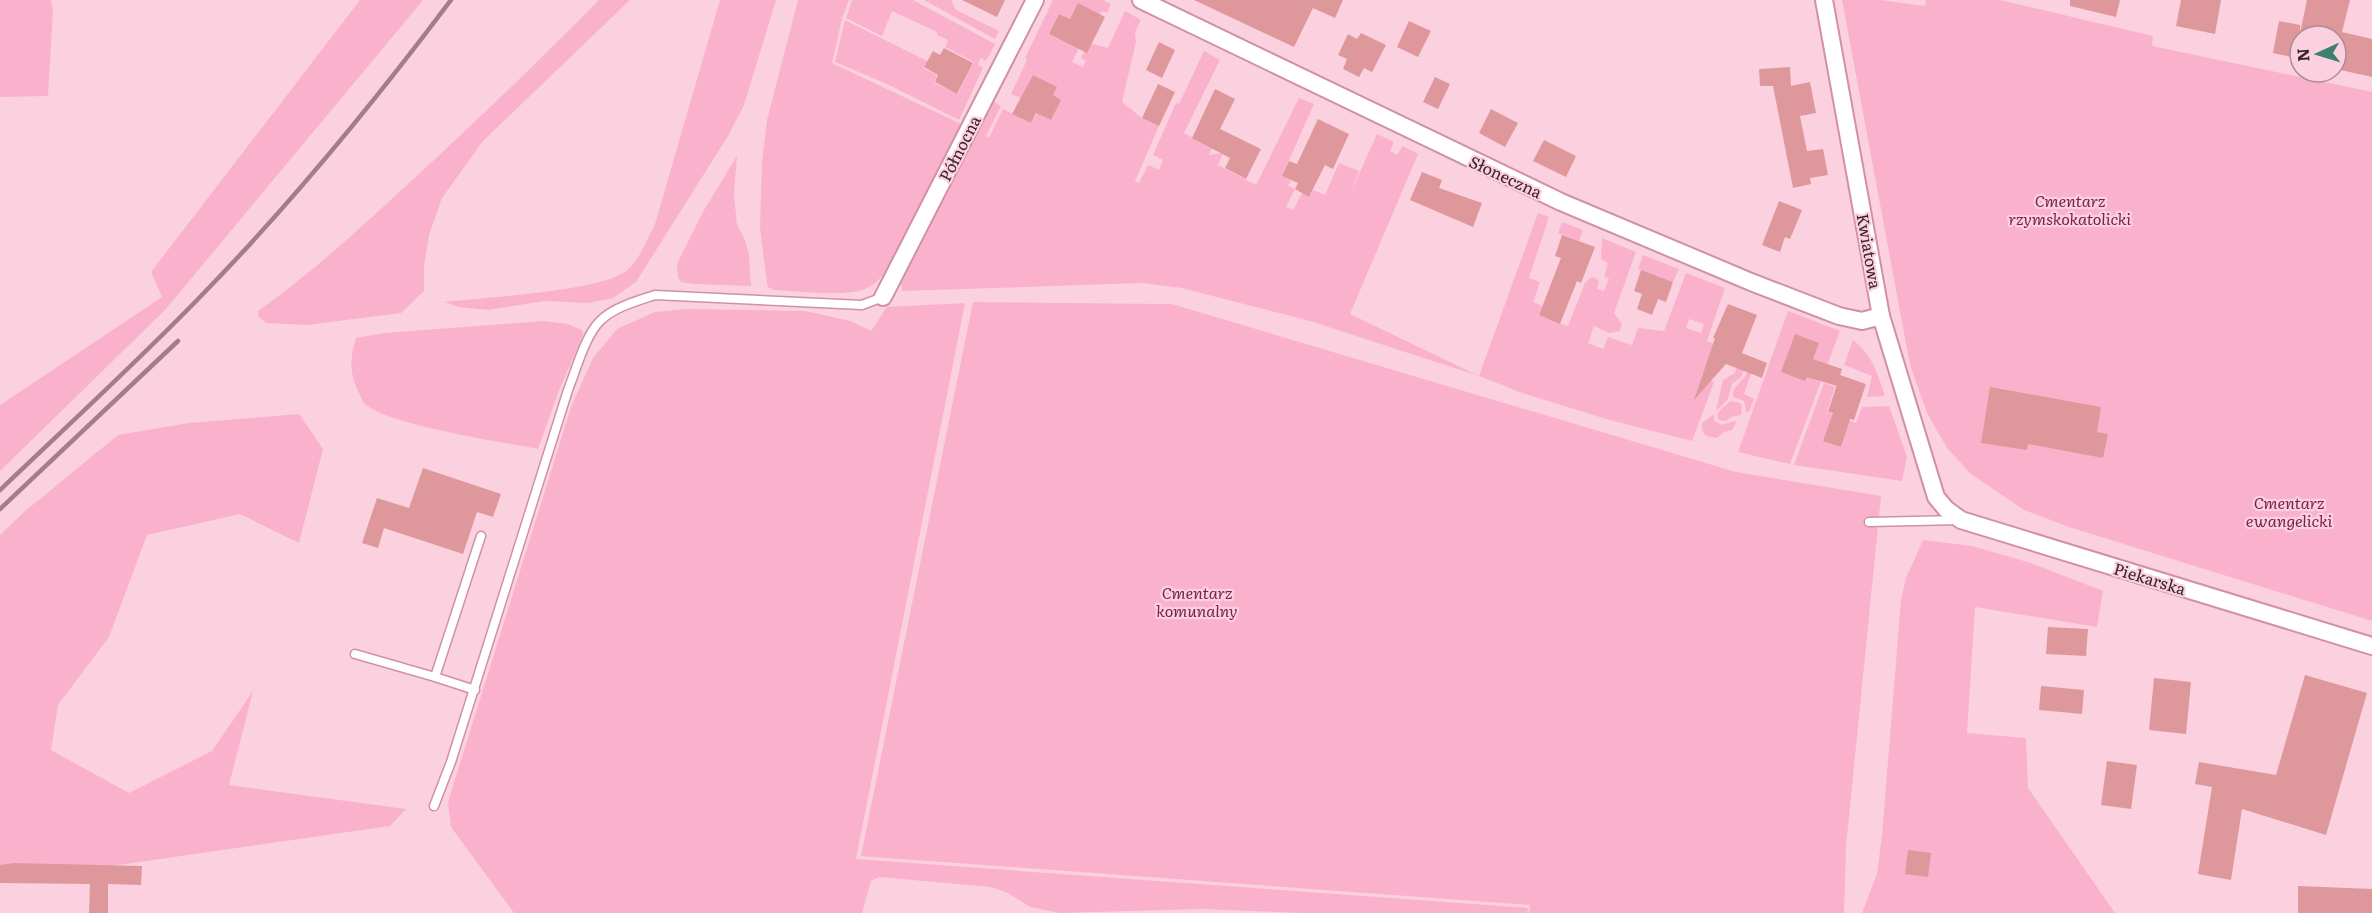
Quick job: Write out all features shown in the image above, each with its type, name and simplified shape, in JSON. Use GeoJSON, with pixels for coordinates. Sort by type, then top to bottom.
{"type":"FeatureCollection","features":[{"type":"Feature","properties":{"kind":"street","name":"Północna"},"geometry":{"type":"LineString","coordinates":[[883,297],[1035,0]]}},
{"type":"Feature","properties":{"kind":"street","name":"Słoneczna"},"geometry":{"type":"LineString","coordinates":[[1141,0],[1561,202],[1614,225],[1839,316],[1862,321],[1881,316]]}},
{"type":"Feature","properties":{"kind":"street","name":"Kwiatowa"},"geometry":{"type":"LineString","coordinates":[[1824,0],[1881,316],[1936,497]]}},
{"type":"Feature","properties":{"kind":"street","name":"Piekarska"},"geometry":{"type":"LineString","coordinates":[[1936,497],[1946,509],[1961,520],[2372,646]]}},
{"type":"Feature","properties":{"kind":"lane"},"geometry":{"type":"LineString","coordinates":[[434,806],[452,762],[568,390],[592,332],[600,321],[631,303],[655,295],[862,305],[883,297]]}},
{"type":"Feature","properties":{"kind":"lane"},"geometry":{"type":"LineString","coordinates":[[1869,522],[1961,520]]}},
{"type":"Feature","properties":{"kind":"lane"},"geometry":{"type":"LineString","coordinates":[[435,677],[481,536]]}},
{"type":"Feature","properties":{"kind":"lane"},"geometry":{"type":"LineString","coordinates":[[356,654],[475,690]]}},
{"type":"Feature","properties":{"kind":"green space"},"geometry":{"type":"Polygon","coordinates":[[[0,0],[51,0],[53,10],[48,96],[0,97],[0,0]]]}},
{"type":"Feature","properties":{"kind":"green space"},"geometry":{"type":"Polygon","coordinates":[[[360,0],[423,0],[165,310],[0,471],[0,405],[162,297],[151,272],[360,0]]]}},
{"type":"Feature","properties":{"kind":"green space"},"geometry":{"type":"Polygon","coordinates":[[[599,0],[630,0],[483,141],[442,198],[429,235],[424,266],[424,291],[401,313],[307,325],[266,323],[259,317],[258,311],[317,266],[372,217],[505,93],[599,0]]]}},
{"type":"Feature","properties":{"kind":"green space"},"geometry":{"type":"Polygon","coordinates":[[[720,0],[776,0],[744,105],[728,136],[636,282],[613,298],[588,303],[544,301],[488,310],[459,307],[444,302],[567,289],[612,278],[631,266],[655,224],[720,0]]]}},
{"type":"Feature","properties":{"kind":"green space"},"geometry":{"type":"Polygon","coordinates":[[[798,0],[849,0],[842,19],[832,63],[961,124],[887,271],[865,289],[846,293],[774,290],[768,287],[767,283],[760,228],[762,162],[767,120],[798,0]]]}},
{"type":"Feature","properties":{"kind":"green space"},"geometry":{"type":"Polygon","coordinates":[[[852,0],[913,0],[995,44],[986,61],[980,58],[978,65],[983,68],[959,120],[887,84],[835,62],[845,20],[927,61],[923,68],[937,75],[934,83],[958,94],[974,62],[945,47],[948,40],[937,35],[937,32],[892,11],[882,36],[846,18],[852,0]]]}},
{"type":"Feature","properties":{"kind":"green space"},"geometry":{"type":"Polygon","coordinates":[[[924,0],[951,0],[956,10],[999,31],[995,39],[924,0]]]}},
{"type":"Feature","properties":{"kind":"green space"},"geometry":{"type":"Polygon","coordinates":[[[1053,0],[1103,0],[1111,4],[1107,13],[1102,11],[1100,15],[1078,4],[1070,19],[1059,14],[1049,34],[1058,39],[1061,34],[1081,44],[1072,62],[1083,67],[1086,61],[1081,58],[1089,43],[1108,48],[1125,11],[1141,20],[1135,32],[1136,42],[1122,102],[1142,118],[1159,126],[1135,181],[1139,183],[1148,165],[1159,170],[1163,160],[1153,155],[1176,103],[1179,104],[1204,51],[1220,60],[1184,133],[1212,148],[1209,155],[1223,153],[1218,165],[1256,185],[1299,98],[1314,104],[1282,176],[1291,180],[1288,186],[1295,189],[1286,207],[1293,210],[1302,193],[1309,197],[1313,190],[1325,195],[1339,163],[1359,171],[1350,194],[1377,134],[1394,142],[1390,151],[1397,155],[1403,146],[1418,154],[1350,314],[1479,376],[1310,321],[1182,288],[1142,283],[902,291],[901,283],[994,102],[1001,106],[986,136],[989,138],[1003,109],[1031,123],[1054,92],[1056,87],[1033,75],[1021,98],[1011,94],[1027,60],[1025,58],[1053,0]]]}},
{"type":"Feature","properties":{"kind":"green space","name":"Cmentarz rzymskokatolicki"},"geometry":{"type":"Polygon","coordinates":[[[1842,0],[1880,0],[1925,6],[1926,0],[2000,0],[2153,36],[2152,46],[2288,74],[2288,84],[2334,84],[2372,92],[2372,621],[2069,527],[2024,510],[1971,474],[1947,448],[1927,413],[1910,365],[1842,0]]]}},
{"type":"Feature","properties":{"kind":"green space"},"geometry":{"type":"Polygon","coordinates":[[[737,156],[734,194],[737,225],[745,240],[749,255],[751,286],[681,282],[678,277],[677,264],[704,210],[737,156]]]}},
{"type":"Feature","properties":{"kind":"green space"},"geometry":{"type":"Polygon","coordinates":[[[1538,213],[1549,217],[1529,278],[1540,282],[1533,302],[1542,306],[1539,315],[1568,326],[1585,283],[1592,277],[1596,278],[1599,282],[1597,289],[1604,291],[1609,278],[1604,277],[1608,263],[1601,259],[1602,238],[1636,252],[1614,313],[1622,324],[1620,331],[1609,333],[1594,326],[1588,343],[1603,349],[1608,337],[1632,345],[1638,328],[1664,331],[1686,273],[1725,288],[1707,341],[1716,345],[1701,377],[1714,382],[1692,441],[1606,419],[1522,393],[1479,376],[1538,213]],[[1689,319],[1686,328],[1701,333],[1704,324],[1689,319]]]}},
{"type":"Feature","properties":{"kind":"green space"},"geometry":{"type":"Polygon","coordinates":[[[1562,222],[1583,230],[1579,241],[1558,233],[1562,222]]]}},
{"type":"Feature","properties":{"kind":"green space"},"geometry":{"type":"Polygon","coordinates":[[[1643,255],[1679,269],[1673,282],[1638,269],[1643,255]]]}},
{"type":"Feature","properties":{"kind":"green space","name":"Cmentarz komunalny"},"geometry":{"type":"Polygon","coordinates":[[[973,302],[1172,304],[1736,472],[1881,496],[1846,847],[1844,913],[1529,913],[1530,905],[861,856],[973,302]]]}},
{"type":"Feature","properties":{"kind":"green space"},"geometry":{"type":"Polygon","coordinates":[[[965,303],[856,859],[1528,908],[1527,913],[1303,913],[1201,909],[1060,913],[1030,907],[1008,893],[991,887],[879,877],[871,881],[862,913],[514,913],[451,827],[448,802],[571,407],[593,358],[617,329],[655,312],[687,309],[805,311],[851,321],[871,331],[887,307],[965,303]]]}},
{"type":"Feature","properties":{"kind":"green space"},"geometry":{"type":"Polygon","coordinates":[[[1788,311],[1840,331],[1790,464],[1738,452],[1788,311]]]}},
{"type":"Feature","properties":{"kind":"green space"},"geometry":{"type":"Polygon","coordinates":[[[544,321],[568,324],[582,330],[583,335],[558,393],[538,449],[446,432],[376,411],[364,403],[353,378],[351,365],[356,338],[385,333],[544,321]]]}},
{"type":"Feature","properties":{"kind":"green space"},"geometry":{"type":"Polygon","coordinates":[[[1853,340],[1870,358],[1885,396],[1867,397],[1872,376],[1844,365],[1853,340]]]}},
{"type":"Feature","properties":{"kind":"green space"},"geometry":{"type":"Polygon","coordinates":[[[1738,363],[1744,368],[1742,376],[1732,384],[1728,399],[1716,411],[1723,380],[1735,373],[1738,363]]]}},
{"type":"Feature","properties":{"kind":"green space"},"geometry":{"type":"Polygon","coordinates":[[[1748,368],[1753,368],[1744,394],[1754,399],[1749,412],[1746,412],[1744,401],[1733,397],[1733,392],[1745,377],[1748,368]]]}},
{"type":"Feature","properties":{"kind":"green space"},"geometry":{"type":"Polygon","coordinates":[[[1824,383],[1835,387],[1827,412],[1856,423],[1862,407],[1889,406],[1907,457],[1902,481],[1794,465],[1824,383]]]}},
{"type":"Feature","properties":{"kind":"green space"},"geometry":{"type":"Polygon","coordinates":[[[1731,401],[1740,403],[1741,415],[1731,417],[1726,421],[1719,420],[1717,416],[1720,410],[1731,401]]]}},
{"type":"Feature","properties":{"kind":"green space"},"geometry":{"type":"Polygon","coordinates":[[[299,414],[323,449],[299,543],[240,514],[147,535],[109,637],[58,705],[51,750],[129,793],[212,751],[253,691],[229,785],[406,809],[390,826],[0,882],[0,535],[24,512],[118,435],[189,423],[299,414]]]}},
{"type":"Feature","properties":{"kind":"green space"},"geometry":{"type":"Polygon","coordinates":[[[1714,414],[1714,420],[1720,424],[1737,421],[1732,430],[1724,432],[1717,438],[1706,436],[1702,430],[1702,423],[1714,414]]]}},
{"type":"Feature","properties":{"kind":"green space"},"geometry":{"type":"Polygon","coordinates":[[[1923,540],[1972,546],[2031,563],[2103,591],[2097,627],[1975,607],[1967,733],[2026,738],[2028,788],[2115,913],[1862,913],[1877,874],[1882,835],[1901,600],[1906,578],[1923,540]]]}},
{"type":"Feature","properties":{"kind":"building"},"geometry":{"type":"Polygon","coordinates":[[[962,0],[1005,0],[997,17],[962,0]]]}},
{"type":"Feature","properties":{"kind":"building"},"geometry":{"type":"Polygon","coordinates":[[[1194,0],[1343,0],[1335,18],[1313,8],[1294,47],[1194,0]]]}},
{"type":"Feature","properties":{"kind":"building"},"geometry":{"type":"Polygon","coordinates":[[[2070,0],[2120,0],[2116,17],[2070,6],[2070,0]]]}},
{"type":"Feature","properties":{"kind":"building"},"geometry":{"type":"Polygon","coordinates":[[[2181,0],[2221,0],[2215,34],[2176,26],[2181,0]]]}},
{"type":"Feature","properties":{"kind":"building"},"geometry":{"type":"Polygon","coordinates":[[[2307,0],[2350,0],[2344,24],[2302,24],[2307,0]]]}},
{"type":"Feature","properties":{"kind":"building"},"geometry":{"type":"Polygon","coordinates":[[[1078,3],[1105,17],[1087,53],[1049,34],[1059,14],[1070,19],[1078,3]]]}},
{"type":"Feature","properties":{"kind":"building"},"geometry":{"type":"Polygon","coordinates":[[[1409,21],[1431,31],[1418,57],[1397,47],[1409,21]]]}},
{"type":"Feature","properties":{"kind":"building"},"geometry":{"type":"Polygon","coordinates":[[[2279,21],[2295,24],[2288,24],[2288,56],[2273,53],[2279,21]]]}},
{"type":"Feature","properties":{"kind":"building"},"geometry":{"type":"Polygon","coordinates":[[[1361,33],[1386,45],[1372,72],[1364,68],[1359,77],[1343,69],[1347,59],[1338,55],[1348,34],[1357,39],[1361,33]]]}},
{"type":"Feature","properties":{"kind":"building"},"geometry":{"type":"Polygon","coordinates":[[[2348,33],[2372,39],[2372,77],[2348,72],[2348,33]]]}},
{"type":"Feature","properties":{"kind":"building"},"geometry":{"type":"Polygon","coordinates":[[[1159,42],[1175,50],[1162,78],[1146,70],[1159,42]]]}},
{"type":"Feature","properties":{"kind":"building"},"geometry":{"type":"Polygon","coordinates":[[[944,48],[973,63],[957,94],[935,82],[938,75],[924,67],[933,51],[940,55],[944,48]]]}},
{"type":"Feature","properties":{"kind":"building"},"geometry":{"type":"Polygon","coordinates":[[[1790,67],[1791,86],[1810,82],[1816,113],[1800,116],[1807,151],[1823,149],[1828,175],[1810,178],[1811,184],[1793,188],[1773,86],[1760,86],[1759,69],[1790,67]]]}},
{"type":"Feature","properties":{"kind":"building"},"geometry":{"type":"Polygon","coordinates":[[[1033,75],[1057,87],[1053,95],[1061,100],[1051,120],[1036,113],[1031,123],[1012,114],[1033,75]]]}},
{"type":"Feature","properties":{"kind":"building"},"geometry":{"type":"Polygon","coordinates":[[[1435,77],[1450,84],[1438,109],[1423,102],[1435,77]]]}},
{"type":"Feature","properties":{"kind":"building"},"geometry":{"type":"Polygon","coordinates":[[[1158,84],[1175,92],[1159,126],[1142,118],[1158,84]]]}},
{"type":"Feature","properties":{"kind":"building"},"geometry":{"type":"Polygon","coordinates":[[[1215,89],[1235,99],[1220,129],[1261,149],[1246,179],[1225,168],[1230,158],[1192,138],[1215,89]]]}},
{"type":"Feature","properties":{"kind":"building"},"geometry":{"type":"Polygon","coordinates":[[[1491,109],[1518,123],[1505,147],[1479,133],[1491,109]]]}},
{"type":"Feature","properties":{"kind":"building"},"geometry":{"type":"Polygon","coordinates":[[[1318,119],[1349,134],[1333,169],[1325,165],[1309,197],[1295,189],[1298,183],[1282,176],[1289,161],[1297,164],[1318,119]]]}},
{"type":"Feature","properties":{"kind":"building"},"geometry":{"type":"Polygon","coordinates":[[[1544,140],[1576,156],[1566,177],[1533,161],[1544,140]]]}},
{"type":"Feature","properties":{"kind":"building"},"geometry":{"type":"Polygon","coordinates":[[[1422,172],[1442,180],[1439,188],[1482,203],[1473,227],[1410,200],[1422,172]]]}},
{"type":"Feature","properties":{"kind":"building"},"geometry":{"type":"Polygon","coordinates":[[[1779,201],[1802,210],[1790,239],[1785,237],[1780,252],[1762,245],[1779,201]]]}},
{"type":"Feature","properties":{"kind":"building"},"geometry":{"type":"Polygon","coordinates":[[[1562,235],[1595,247],[1581,283],[1577,281],[1560,324],[1539,315],[1561,258],[1555,256],[1562,235]]]}},
{"type":"Feature","properties":{"kind":"building"},"geometry":{"type":"Polygon","coordinates":[[[1641,270],[1673,282],[1666,302],[1658,299],[1652,315],[1637,309],[1642,294],[1634,291],[1641,270]]]}},
{"type":"Feature","properties":{"kind":"building"},"geometry":{"type":"Polygon","coordinates":[[[1728,304],[1757,315],[1742,353],[1767,363],[1762,378],[1726,364],[1694,400],[1715,338],[1713,338],[1728,304]]]}},
{"type":"Feature","properties":{"kind":"building"},"geometry":{"type":"Polygon","coordinates":[[[1795,334],[1819,343],[1813,359],[1842,369],[1837,386],[1807,377],[1805,381],[1781,372],[1795,334]]]}},
{"type":"Feature","properties":{"kind":"building"},"geometry":{"type":"Polygon","coordinates":[[[1840,375],[1866,384],[1854,420],[1850,419],[1841,447],[1823,441],[1833,413],[1828,412],[1840,375]]]}},
{"type":"Feature","properties":{"kind":"building"},"geometry":{"type":"Polygon","coordinates":[[[1990,387],[2101,407],[2097,432],[2108,434],[2103,458],[2028,444],[2027,450],[1981,443],[1990,387]]]}},
{"type":"Feature","properties":{"kind":"building"},"geometry":{"type":"Polygon","coordinates":[[[423,468],[501,494],[493,517],[477,512],[463,554],[384,528],[378,548],[362,543],[377,498],[409,508],[423,468]]]}},
{"type":"Feature","properties":{"kind":"building"},"geometry":{"type":"Polygon","coordinates":[[[2048,627],[2088,629],[2086,656],[2046,654],[2048,627]]]}},
{"type":"Feature","properties":{"kind":"building"},"geometry":{"type":"Polygon","coordinates":[[[2305,675],[2367,693],[2326,835],[2242,809],[2231,880],[2198,874],[2212,787],[2195,784],[2199,762],[2276,775],[2305,675]]]}},
{"type":"Feature","properties":{"kind":"building"},"geometry":{"type":"Polygon","coordinates":[[[2154,678],[2191,682],[2186,734],[2149,730],[2154,678]]]}},
{"type":"Feature","properties":{"kind":"building"},"geometry":{"type":"Polygon","coordinates":[[[2041,686],[2084,690],[2082,714],[2039,710],[2041,686]]]}},
{"type":"Feature","properties":{"kind":"building"},"geometry":{"type":"Polygon","coordinates":[[[2107,761],[2137,765],[2131,809],[2101,805],[2107,761]]]}},
{"type":"Feature","properties":{"kind":"building"},"geometry":{"type":"Polygon","coordinates":[[[1908,850],[1931,853],[1928,877],[1905,874],[1908,850]]]}},
{"type":"Feature","properties":{"kind":"building"},"geometry":{"type":"Polygon","coordinates":[[[14,863],[142,866],[141,885],[108,884],[108,913],[89,913],[90,884],[0,883],[0,865],[14,863]]]}},
{"type":"Feature","properties":{"kind":"building"},"geometry":{"type":"Polygon","coordinates":[[[2298,886],[2372,889],[2372,913],[2298,913],[2298,886]]]}},
{"type":"Feature","properties":{"kind":"railway"},"geometry":{"type":"LineString","coordinates":[[0,490],[150,347],[233,263],[330,153],[451,0]]}},
{"type":"Feature","properties":{"kind":"railway"},"geometry":{"type":"LineString","coordinates":[[0,509],[178,341]]}},
{"type":"Feature","properties":{"kind":"park label","name":"Cmentarz ewangelicki"},"geometry":{"type":"Point","coordinates":[2289,511]}}]}
